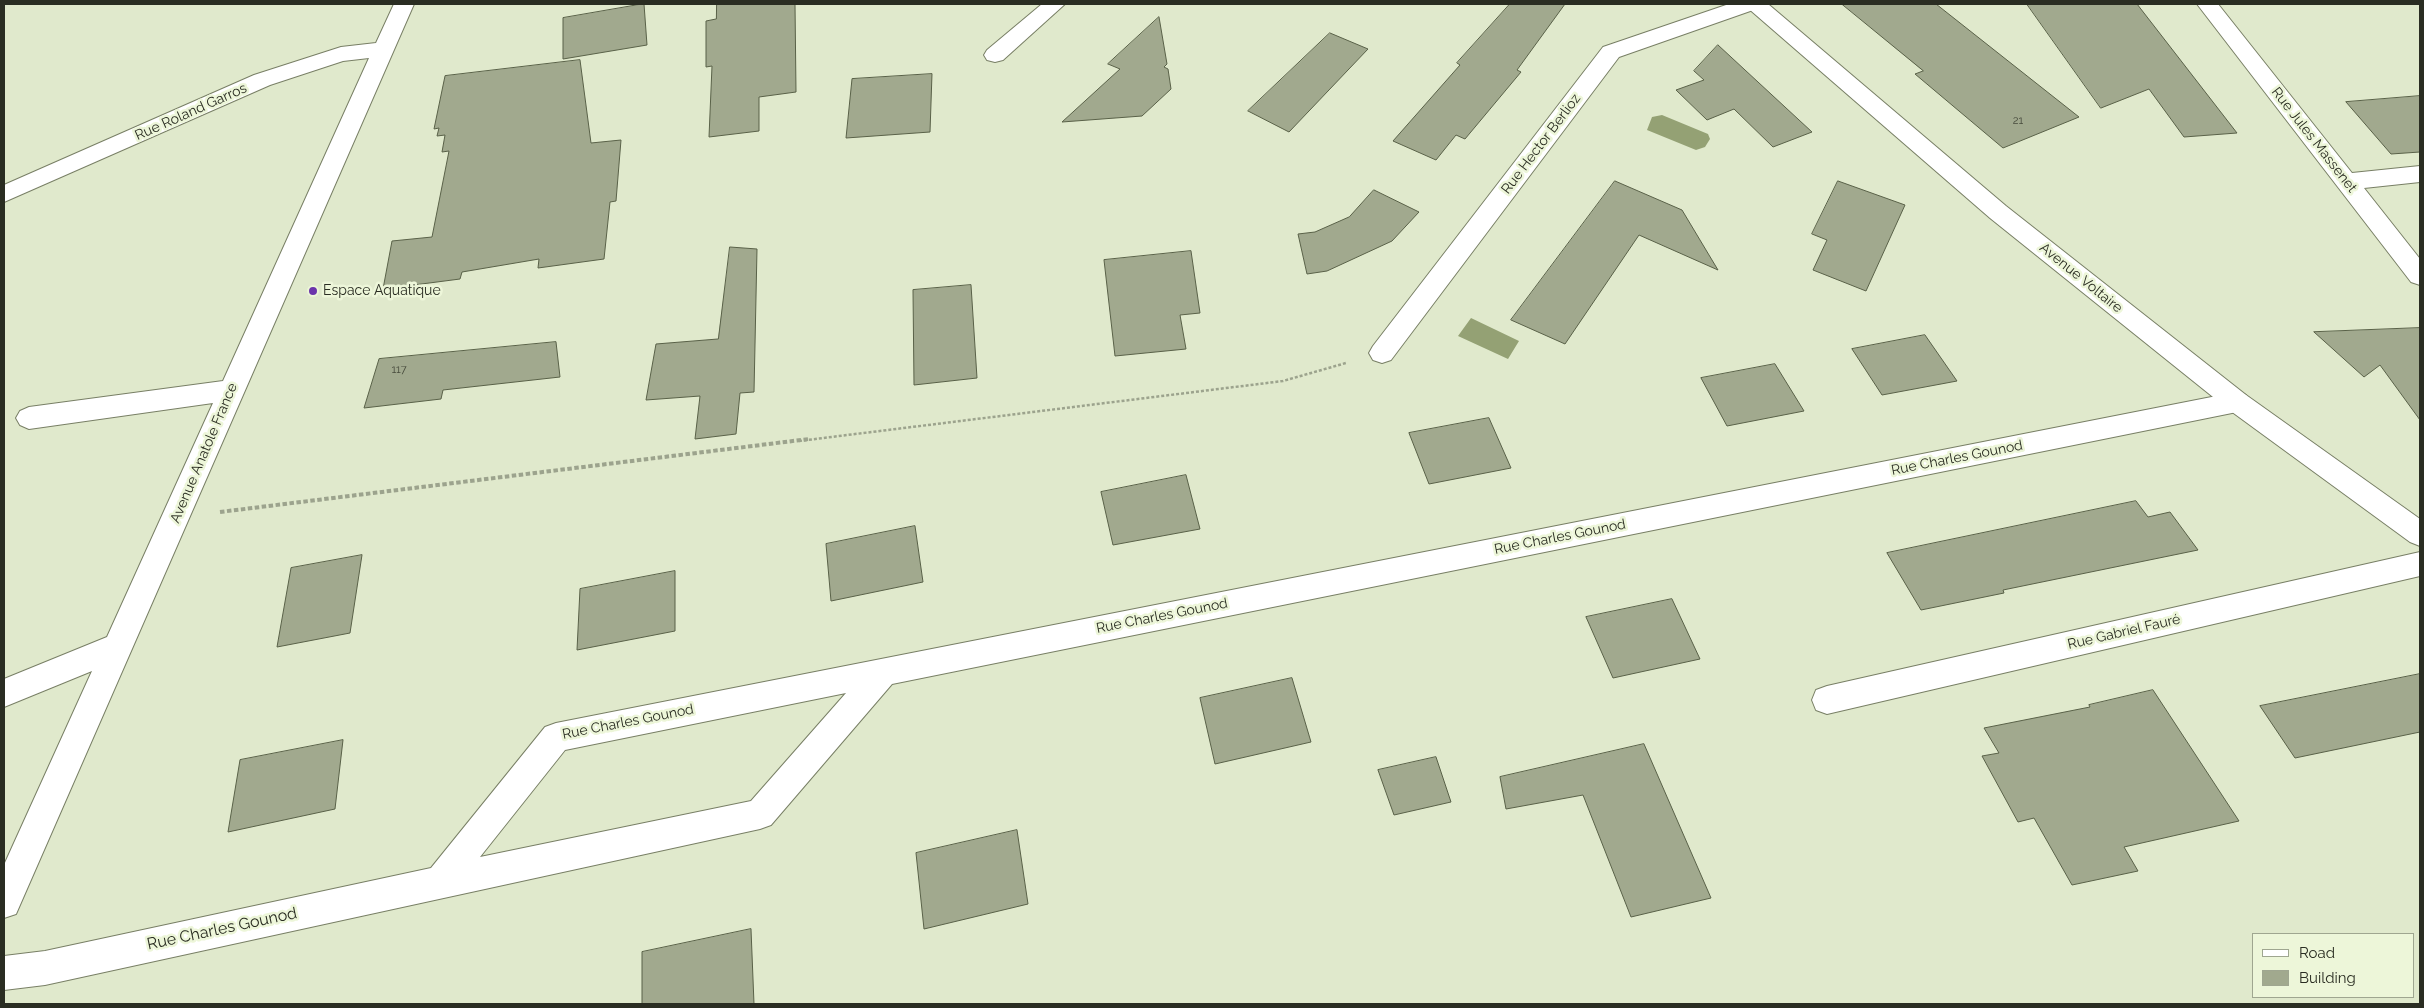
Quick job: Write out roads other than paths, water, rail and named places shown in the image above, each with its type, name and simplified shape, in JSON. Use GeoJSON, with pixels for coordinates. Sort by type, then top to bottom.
{"type":"FeatureCollection","features":[{"type":"Feature","properties":{"kind":"street","name":"Avenue Anatole France"},"geometry":{"type":"LineString","coordinates":[[4,902],[404,4]]}},
{"type":"Feature","properties":{"kind":"street"},"geometry":{"type":"LineString","coordinates":[[995,55],[1055,4]]}},
{"type":"Feature","properties":{"kind":"street","name":"Rue Hector Berlioz"},"geometry":{"type":"LineString","coordinates":[[1382,353],[1611,52],[1749,4]]}},
{"type":"Feature","properties":{"kind":"street","name":"Avenue Voltaire"},"geometry":{"type":"LineString","coordinates":[[1756,4],[1998,212],[2237,402],[2420,534]]}},
{"type":"Feature","properties":{"kind":"street","name":"Rue Jules Massenet"},"geometry":{"type":"LineString","coordinates":[[2207,4],[2420,276]]}},
{"type":"Feature","properties":{"kind":"street","name":"Rue Roland Garros"},"geometry":{"type":"LineString","coordinates":[[4,194],[262,80],[341,54],[384,49]]}},
{"type":"Feature","properties":{"kind":"street"},"geometry":{"type":"LineString","coordinates":[[2347,182],[2420,174]]}},
{"type":"Feature","properties":{"kind":"street"},"geometry":{"type":"LineString","coordinates":[[29,418],[231,390]]}},
{"type":"Feature","properties":{"kind":"street","name":"Rue Charles Gounod"},"geometry":{"type":"LineString","coordinates":[[440,882],[556,737],[2237,402]]}},
{"type":"Feature","properties":{"kind":"street","name":"Rue Gabriel Fauré"},"geometry":{"type":"LineString","coordinates":[[1827,700],[2420,564]]}},
{"type":"Feature","properties":{"kind":"street"},"geometry":{"type":"LineString","coordinates":[[4,694],[119,646]]}},
{"type":"Feature","properties":{"kind":"street","name":"Rue Charles Gounod"},"geometry":{"type":"LineString","coordinates":[[4,973],[55,966],[760,814],[883,672]]}},
{"type":"Feature","properties":{"kind":"place","name":"Espace Aquatique"},"geometry":{"type":"Point","coordinates":[313,291]}}]}
